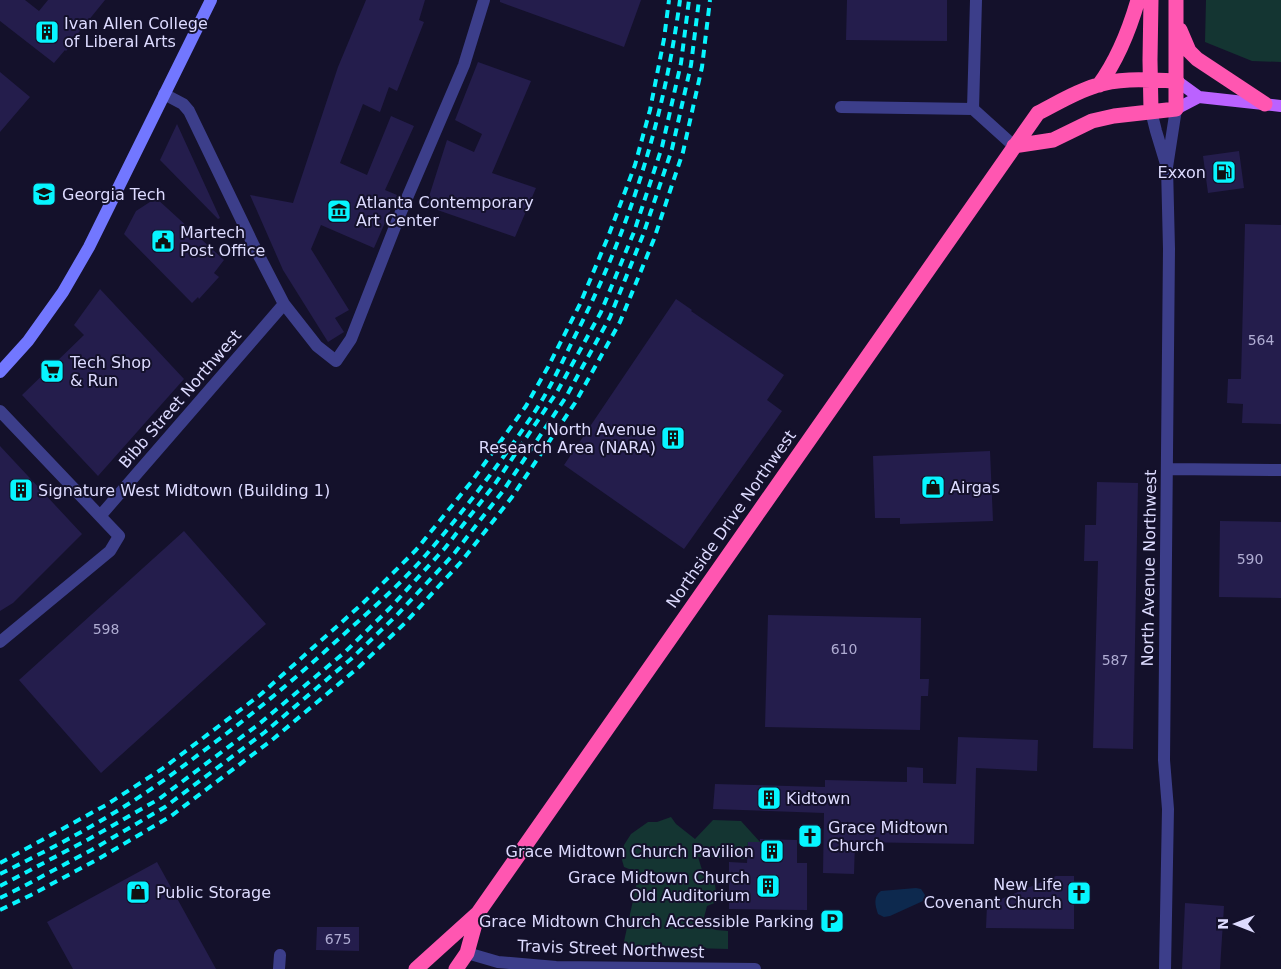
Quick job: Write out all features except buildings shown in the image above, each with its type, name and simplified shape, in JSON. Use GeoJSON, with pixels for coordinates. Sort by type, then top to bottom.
{"type":"FeatureCollection","features":[{"type":"Feature","properties":{"kind":"highway"},"geometry":{"type":"LineString","coordinates":[[1099,85],[1115,60],[1130,28],[1138,0]]}},
{"type":"Feature","properties":{"kind":"highway","name":"North Avenue Northwest"},"geometry":{"type":"LineString","coordinates":[[1150,0],[1151,111]]}},
{"type":"Feature","properties":{"kind":"highway","name":"North Avenue Northwest"},"geometry":{"type":"LineString","coordinates":[[1176,0],[1176,109]]}},
{"type":"Feature","properties":{"kind":"highway"},"geometry":{"type":"LineString","coordinates":[[1176,19],[1189,51],[1196,59],[1265,104]]}},
{"type":"Feature","properties":{"kind":"highway","name":"Northside Drive Northwest"},"geometry":{"type":"LineString","coordinates":[[416,969],[478,913],[1038,113],[1099,85],[1115,81],[1177,81]]}},
{"type":"Feature","properties":{"kind":"highway"},"geometry":{"type":"LineString","coordinates":[[1014,146],[1053,140],[1092,121],[1114,116],[1176,109]]}},
{"type":"Feature","properties":{"kind":"highway","name":"Northside Drive Northwest"},"geometry":{"type":"LineString","coordinates":[[456,969],[467,953],[478,913]]}},
{"type":"Feature","properties":{"kind":"main road"},"geometry":{"type":"LineString","coordinates":[[0,372],[28,341],[63,292],[89,247],[211,0]]}},
{"type":"Feature","properties":{"kind":"main road"},"geometry":{"type":"LineString","coordinates":[[1177,81],[1199,97],[1281,106]]}},
{"type":"Feature","properties":{"kind":"main road"},"geometry":{"type":"LineString","coordinates":[[1176,109],[1199,97]]}},
{"type":"Feature","properties":{"kind":"street"},"geometry":{"type":"LineString","coordinates":[[164,94],[183,104],[189,111],[284,304],[318,346],[336,361],[351,340],[398,219],[464,65],[484,0]]}},
{"type":"Feature","properties":{"kind":"street"},"geometry":{"type":"LineString","coordinates":[[973,110],[976,0]]}},
{"type":"Feature","properties":{"kind":"street"},"geometry":{"type":"LineString","coordinates":[[841,107],[973,110],[1014,146]]}},
{"type":"Feature","properties":{"kind":"street","name":"North Avenue Northwest"},"geometry":{"type":"LineString","coordinates":[[1165,969],[1168,809],[1164,760],[1168,469],[1169,249],[1167,167],[1176,109]]}},
{"type":"Feature","properties":{"kind":"street","name":"North Avenue Northwest"},"geometry":{"type":"LineString","coordinates":[[1151,111],[1167,167]]}},
{"type":"Feature","properties":{"kind":"street","name":"Bibb Street Northwest"},"geometry":{"type":"LineString","coordinates":[[101,515],[284,304]]}},
{"type":"Feature","properties":{"kind":"street"},"geometry":{"type":"LineString","coordinates":[[0,411],[119,536],[110,552],[0,642]]}},
{"type":"Feature","properties":{"kind":"street"},"geometry":{"type":"LineString","coordinates":[[1168,469],[1281,470]]}},
{"type":"Feature","properties":{"kind":"street","name":"Travis Street Northwest"},"geometry":{"type":"LineString","coordinates":[[467,953],[498,962],[556,967],[755,969]]}},
{"type":"Feature","properties":{"kind":"street"},"geometry":{"type":"LineString","coordinates":[[279,969],[280,955]]}},
{"type":"Feature","properties":{"kind":"green space"},"geometry":{"type":"Polygon","coordinates":[[[1206,0],[1281,0],[1281,62],[1252,61],[1205,42],[1206,0]]]}},
{"type":"Feature","properties":{"kind":"green space"},"geometry":{"type":"Polygon","coordinates":[[[671,817],[676,824],[695,839],[713,820],[741,821],[760,842],[748,842],[747,859],[698,857],[703,873],[715,884],[717,902],[707,906],[702,925],[716,930],[728,931],[728,949],[623,946],[639,873],[624,867],[622,860],[624,845],[631,834],[648,822],[657,822],[671,817]]]}},
{"type":"Feature","properties":{"kind":"water"},"geometry":{"type":"Polygon","coordinates":[[[921,889],[925,895],[923,901],[890,916],[884,917],[878,914],[876,899],[878,893],[881,891],[921,889]]]}},
{"type":"Feature","properties":{"kind":"railway"},"geometry":{"type":"LineString","coordinates":[[0,863],[106,805],[162,769],[260,695],[362,604],[416,550],[472,481],[526,406],[548,367],[580,304],[608,237],[635,165],[650,110],[664,39],[669,0]]}},
{"type":"Feature","properties":{"kind":"railway"},"geometry":{"type":"LineString","coordinates":[[0,874],[71,838],[126,805],[182,767],[250,715],[392,591],[425,556],[468,504],[534,413],[561,365],[595,296],[628,214],[642,172],[665,88],[680,0]]}},
{"type":"Feature","properties":{"kind":"railway"},"geometry":{"type":"LineString","coordinates":[[0,886],[159,799],[259,724],[345,652],[390,608],[445,548],[495,484],[557,392],[601,312],[634,232],[662,147],[681,63],[689,0]]}},
{"type":"Feature","properties":{"kind":"railway"},"geometry":{"type":"LineString","coordinates":[[0,898],[95,848],[165,807],[265,732],[351,659],[397,615],[453,555],[503,491],[566,397],[610,317],[643,235],[672,149],[691,65],[699,0]]}},
{"type":"Feature","properties":{"kind":"railway"},"geometry":{"type":"LineString","coordinates":[[0,910],[100,858],[171,816],[272,740],[359,667],[405,623],[461,562],[512,497],[575,403],[620,322],[654,239],[683,152],[702,67],[710,0]]}},
{"type":"Feature","properties":{"kind":"place","name":"Ivan Allen College of Liberal Arts"},"geometry":{"type":"Point","coordinates":[47,32]}},
{"type":"Feature","properties":{"kind":"place","name":"Exxon"},"geometry":{"type":"Point","coordinates":[1224,172]}},
{"type":"Feature","properties":{"kind":"place","name":"Georgia Tech"},"geometry":{"type":"Point","coordinates":[44,194]}},
{"type":"Feature","properties":{"kind":"place","name":"Atlanta Contemporary Art Center"},"geometry":{"type":"Point","coordinates":[339,211]}},
{"type":"Feature","properties":{"kind":"place","name":"Martech Post Office"},"geometry":{"type":"Point","coordinates":[163,241]}},
{"type":"Feature","properties":{"kind":"place","name":"Tech Shop & Run"},"geometry":{"type":"Point","coordinates":[52,371]}},
{"type":"Feature","properties":{"kind":"place","name":"North Avenue Research Area (NARA)"},"geometry":{"type":"Point","coordinates":[673,438]}},
{"type":"Feature","properties":{"kind":"place","name":"Airgas"},"geometry":{"type":"Point","coordinates":[933,487]}},
{"type":"Feature","properties":{"kind":"place","name":"Signature West Midtown (Building 1)"},"geometry":{"type":"Point","coordinates":[21,490]}},
{"type":"Feature","properties":{"kind":"place","name":"Kidtown"},"geometry":{"type":"Point","coordinates":[769,798]}},
{"type":"Feature","properties":{"kind":"place","name":"Grace Midtown Church"},"geometry":{"type":"Point","coordinates":[810,836]}},
{"type":"Feature","properties":{"kind":"place","name":"Grace Midtown Church Pavilion"},"geometry":{"type":"Point","coordinates":[772,851]}},
{"type":"Feature","properties":{"kind":"place","name":"Grace Midtown Church Old Auditorium"},"geometry":{"type":"Point","coordinates":[768,886]}},
{"type":"Feature","properties":{"kind":"place","name":"Public Storage"},"geometry":{"type":"Point","coordinates":[138,892]}},
{"type":"Feature","properties":{"kind":"place","name":"New Life Covenant Church"},"geometry":{"type":"Point","coordinates":[1079,893]}},
{"type":"Feature","properties":{"kind":"place","name":"Grace Midtown Church Accessible Parking"},"geometry":{"type":"Point","coordinates":[832,921]}}]}
